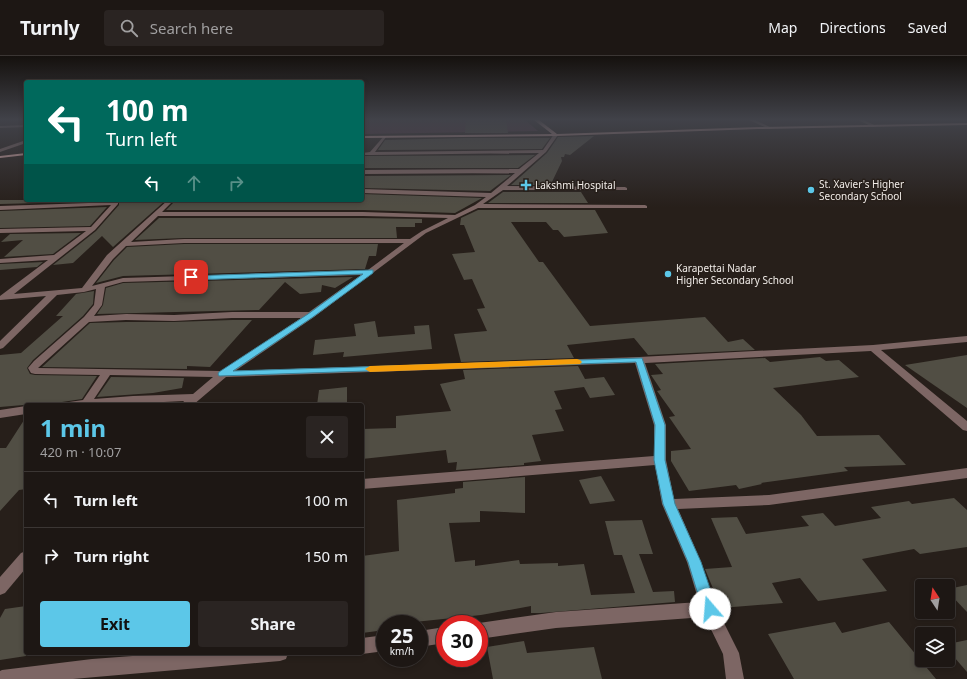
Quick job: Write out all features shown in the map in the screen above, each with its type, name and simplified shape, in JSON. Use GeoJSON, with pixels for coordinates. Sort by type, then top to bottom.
{"type":"FeatureCollection","features":[{"type":"Feature","properties":{"kind":"main road"},"geometry":{"type":"LineString","coordinates":[[0,153],[24,154]]}},
{"type":"Feature","properties":{"kind":"street"},"geometry":{"type":"LineString","coordinates":[[371,154],[375,149]]}},
{"type":"Feature","properties":{"kind":"street"},"geometry":{"type":"LineString","coordinates":[[364,154],[544,151]]}},
{"type":"Feature","properties":{"kind":"street"},"geometry":{"type":"LineString","coordinates":[[188,403],[222,374],[310,315],[424,232],[477,206],[490,195],[502,188],[544,151]]}},
{"type":"Feature","properties":{"kind":"street"},"geometry":{"type":"LineString","coordinates":[[364,172],[520,171]]}},
{"type":"Feature","properties":{"kind":"street"},"geometry":{"type":"LineString","coordinates":[[502,188],[625,189]]}},
{"type":"Feature","properties":{"kind":"street"},"geometry":{"type":"LineString","coordinates":[[364,192],[490,195]]}},
{"type":"Feature","properties":{"kind":"street"},"geometry":{"type":"LineString","coordinates":[[84,290],[110,257],[169,202]]}},
{"type":"Feature","properties":{"kind":"street"},"geometry":{"type":"LineString","coordinates":[[0,208],[116,203],[93,229],[2,298]]}},
{"type":"Feature","properties":{"kind":"street"},"geometry":{"type":"LineString","coordinates":[[477,206],[645,207]]}},
{"type":"Feature","properties":{"kind":"street"},"geometry":{"type":"LineString","coordinates":[[157,214],[363,214],[456,216]]}},
{"type":"Feature","properties":{"kind":"street"},"geometry":{"type":"LineString","coordinates":[[0,231],[93,229]]}},
{"type":"Feature","properties":{"kind":"street"},"geometry":{"type":"LineString","coordinates":[[123,244],[184,241],[413,241]]}},
{"type":"Feature","properties":{"kind":"street"},"geometry":{"type":"LineString","coordinates":[[0,261],[56,257]]}},
{"type":"Feature","properties":{"kind":"street"},"geometry":{"type":"LineString","coordinates":[[2,298],[84,290],[123,280],[136,279],[371,272]]}},
{"type":"Feature","properties":{"kind":"street"},"geometry":{"type":"LineString","coordinates":[[101,286],[98,305],[87,319],[33,368],[42,372],[222,374],[639,360],[872,348],[967,339]]}},
{"type":"Feature","properties":{"kind":"street"},"geometry":{"type":"LineString","coordinates":[[0,346],[54,293]]}},
{"type":"Feature","properties":{"kind":"street"},"geometry":{"type":"LineString","coordinates":[[87,319],[126,317],[174,318],[232,315],[310,315]]}},
{"type":"Feature","properties":{"kind":"street"},"geometry":{"type":"LineString","coordinates":[[872,348],[967,427]]}},
{"type":"Feature","properties":{"kind":"street"},"geometry":{"type":"LineString","coordinates":[[639,360],[660,425],[660,460],[669,504],[694,562],[710,609],[731,653],[735,679]]}},
{"type":"Feature","properties":{"kind":"street"},"geometry":{"type":"LineString","coordinates":[[87,402],[107,372]]}},
{"type":"Feature","properties":{"kind":"street"},"geometry":{"type":"LineString","coordinates":[[80,403],[133,399],[194,397]]}},
{"type":"Feature","properties":{"kind":"street"},"geometry":{"type":"LineString","coordinates":[[0,414],[24,410]]}},
{"type":"Feature","properties":{"kind":"street"},"geometry":{"type":"LineString","coordinates":[[364,484],[660,460]]}},
{"type":"Feature","properties":{"kind":"street"},"geometry":{"type":"LineString","coordinates":[[669,504],[769,500],[967,473]]}},
{"type":"Feature","properties":{"kind":"street"},"geometry":{"type":"LineString","coordinates":[[0,588],[24,559]]}},
{"type":"Feature","properties":{"kind":"street"},"geometry":{"type":"LineString","coordinates":[[488,629],[556,620],[710,609]]}},
{"type":"Feature","properties":{"kind":"street"},"geometry":{"type":"LineString","coordinates":[[364,646],[376,644]]}},
{"type":"Feature","properties":{"kind":"street"},"geometry":{"type":"LineString","coordinates":[[2,679],[92,668],[255,655]]}},
{"type":"Feature","properties":{"kind":"building"},"geometry":{"type":"Polygon","coordinates":[[[379,149],[530,149],[378,150],[379,149]]]}},
{"type":"Feature","properties":{"kind":"building"},"geometry":{"type":"Polygon","coordinates":[[[550,149],[577,149],[570,155],[565,154],[564,157],[561,157],[562,161],[551,184],[567,185],[511,185],[550,149]]]}},
{"type":"Feature","properties":{"kind":"building"},"geometry":{"type":"Polygon","coordinates":[[[535,155],[518,168],[364,168],[364,156],[535,155]]]}},
{"type":"Feature","properties":{"kind":"building"},"geometry":{"type":"Polygon","coordinates":[[[511,175],[490,191],[364,188],[364,176],[511,175]]]}},
{"type":"Feature","properties":{"kind":"building"},"geometry":{"type":"Polygon","coordinates":[[[503,192],[581,192],[588,203],[488,203],[503,192]]]}},
{"type":"Feature","properties":{"kind":"building"},"geometry":{"type":"Polygon","coordinates":[[[364,194],[482,198],[455,213],[363,210],[166,210],[174,202],[364,202],[364,194]]]}},
{"type":"Feature","properties":{"kind":"building"},"geometry":{"type":"Polygon","coordinates":[[[0,200],[24,200],[24,202],[79,202],[0,204],[0,200]]]}},
{"type":"Feature","properties":{"kind":"building"},"geometry":{"type":"Polygon","coordinates":[[[119,202],[164,202],[113,247],[102,236],[73,263],[53,265],[96,231],[119,205],[119,202]]]}},
{"type":"Feature","properties":{"kind":"building"},"geometry":{"type":"Polygon","coordinates":[[[107,207],[90,226],[0,228],[0,211],[107,207]]]}},
{"type":"Feature","properties":{"kind":"building"},"geometry":{"type":"Polygon","coordinates":[[[478,210],[595,210],[608,233],[564,237],[558,230],[553,230],[546,222],[511,222],[539,262],[543,262],[590,326],[705,317],[728,342],[743,339],[755,350],[648,355],[634,338],[567,345],[574,358],[461,362],[454,334],[487,331],[477,309],[485,308],[472,279],[464,280],[452,254],[475,252],[464,225],[460,225],[461,218],[478,210]]]}},
{"type":"Feature","properties":{"kind":"building"},"geometry":{"type":"Polygon","coordinates":[[[159,218],[422,219],[422,223],[415,223],[415,227],[396,227],[397,238],[184,238],[135,240],[159,218]]]}},
{"type":"Feature","properties":{"kind":"building"},"geometry":{"type":"Polygon","coordinates":[[[81,233],[53,254],[4,257],[23,240],[1,242],[10,234],[81,233]]]}},
{"type":"Feature","properties":{"kind":"building"},"geometry":{"type":"Polygon","coordinates":[[[184,244],[378,244],[376,256],[369,256],[365,269],[123,276],[96,283],[114,260],[127,247],[184,244]]]}},
{"type":"Feature","properties":{"kind":"building"},"geometry":{"type":"Polygon","coordinates":[[[43,262],[37,267],[0,270],[0,264],[43,262]]]}},
{"type":"Feature","properties":{"kind":"building"},"geometry":{"type":"Polygon","coordinates":[[[353,277],[335,288],[322,285],[321,292],[300,294],[285,282],[259,310],[97,314],[103,305],[106,288],[123,283],[353,277]]]}},
{"type":"Feature","properties":{"kind":"building"},"geometry":{"type":"Polygon","coordinates":[[[94,291],[93,304],[83,316],[33,360],[27,368],[30,374],[35,375],[97,376],[82,399],[61,403],[24,403],[24,405],[0,407],[0,355],[21,353],[63,316],[56,316],[76,294],[94,291]]]}},
{"type":"Feature","properties":{"kind":"building"},"geometry":{"type":"Polygon","coordinates":[[[252,320],[210,367],[187,366],[187,369],[42,367],[90,323],[252,320]]]}},
{"type":"Feature","properties":{"kind":"building"},"geometry":{"type":"Polygon","coordinates":[[[375,321],[378,337],[415,334],[414,326],[429,325],[432,349],[343,357],[344,352],[313,355],[315,340],[356,336],[354,324],[375,321]]]}},
{"type":"Feature","properties":{"kind":"building"},"geometry":{"type":"Polygon","coordinates":[[[967,355],[967,408],[905,365],[967,355]]]}},
{"type":"Feature","properties":{"kind":"building"},"geometry":{"type":"Polygon","coordinates":[[[820,357],[826,361],[839,360],[859,377],[773,388],[801,415],[817,436],[879,435],[906,465],[844,467],[848,471],[761,483],[762,484],[739,489],[736,485],[689,491],[671,461],[671,451],[691,449],[669,417],[675,416],[657,391],[661,390],[651,375],[663,374],[655,364],[765,358],[770,362],[820,357]]]}},
{"type":"Feature","properties":{"kind":"building"},"geometry":{"type":"Polygon","coordinates":[[[578,366],[585,379],[604,377],[615,395],[590,398],[584,387],[554,391],[562,409],[555,410],[564,431],[532,435],[541,461],[524,463],[524,465],[456,470],[457,462],[448,463],[446,450],[364,459],[364,429],[396,428],[396,416],[451,411],[440,384],[465,379],[463,370],[578,366]]]}},
{"type":"Feature","properties":{"kind":"building"},"geometry":{"type":"Polygon","coordinates":[[[111,377],[184,378],[182,388],[153,393],[97,397],[111,377]]]}},
{"type":"Feature","properties":{"kind":"building"},"geometry":{"type":"Polygon","coordinates":[[[347,387],[347,403],[317,403],[319,390],[347,387]]]}},
{"type":"Feature","properties":{"kind":"building"},"geometry":{"type":"Polygon","coordinates":[[[24,420],[24,489],[19,490],[0,511],[0,448],[6,448],[24,420]]]}},
{"type":"Feature","properties":{"kind":"building"},"geometry":{"type":"Polygon","coordinates":[[[601,476],[615,501],[590,504],[579,480],[601,476]]]}},
{"type":"Feature","properties":{"kind":"building"},"geometry":{"type":"Polygon","coordinates":[[[525,477],[525,513],[480,511],[480,522],[449,523],[455,562],[475,560],[475,566],[519,560],[520,564],[558,563],[558,566],[584,564],[591,595],[635,593],[622,555],[614,555],[605,521],[642,520],[653,554],[639,554],[653,592],[674,591],[675,602],[541,613],[531,613],[531,606],[481,615],[436,615],[436,620],[428,621],[428,615],[376,615],[376,631],[364,633],[364,556],[399,551],[397,500],[455,493],[455,489],[463,488],[463,482],[525,477]]]}},
{"type":"Feature","properties":{"kind":"building"},"geometry":{"type":"Polygon","coordinates":[[[954,498],[967,510],[967,547],[920,554],[914,549],[862,559],[887,591],[818,601],[800,578],[772,583],[783,603],[721,608],[705,569],[732,567],[711,518],[737,517],[746,534],[809,526],[801,516],[823,513],[835,526],[881,518],[871,507],[909,501],[912,504],[954,498]]]}},
{"type":"Feature","properties":{"kind":"building"},"geometry":{"type":"Polygon","coordinates":[[[967,585],[967,612],[955,599],[955,588],[967,585]]]}},
{"type":"Feature","properties":{"kind":"building"},"geometry":{"type":"Polygon","coordinates":[[[24,606],[24,655],[26,656],[0,660],[0,618],[5,609],[24,606]]]}},
{"type":"Feature","properties":{"kind":"building"},"geometry":{"type":"Polygon","coordinates":[[[835,622],[842,633],[889,622],[915,654],[915,667],[926,667],[936,679],[794,679],[768,634],[835,622]]]}},
{"type":"Feature","properties":{"kind":"building"},"geometry":{"type":"Polygon","coordinates":[[[967,640],[967,672],[955,658],[955,643],[967,640]]]}},
{"type":"Feature","properties":{"kind":"building"},"geometry":{"type":"Polygon","coordinates":[[[524,641],[527,653],[594,647],[602,679],[493,679],[488,647],[524,641]]]}},
{"type":"Feature","properties":{"kind":"slow traffic"},"geometry":{"type":"LineString","coordinates":[[370,369],[577,362]]}},
{"type":"Feature","properties":{"kind":"place","name":"Lakshmi Hospital"},"geometry":{"type":"Point","coordinates":[526,185]}},
{"type":"Feature","properties":{"kind":"place","name":"St. Xavier's Higher Secondary School"},"geometry":{"type":"Point","coordinates":[811,190]}},
{"type":"Feature","properties":{"kind":"place","name":"Karapettai Nadar Higher Secondary School"},"geometry":{"type":"Point","coordinates":[668,274]}},
{"type":"Feature","properties":{"kind":"route"},"geometry":{"type":"LineString","coordinates":[[191,277],[371,272],[222,374],[639,360],[660,425],[660,460],[669,504],[694,562],[710,609]]}}]}
